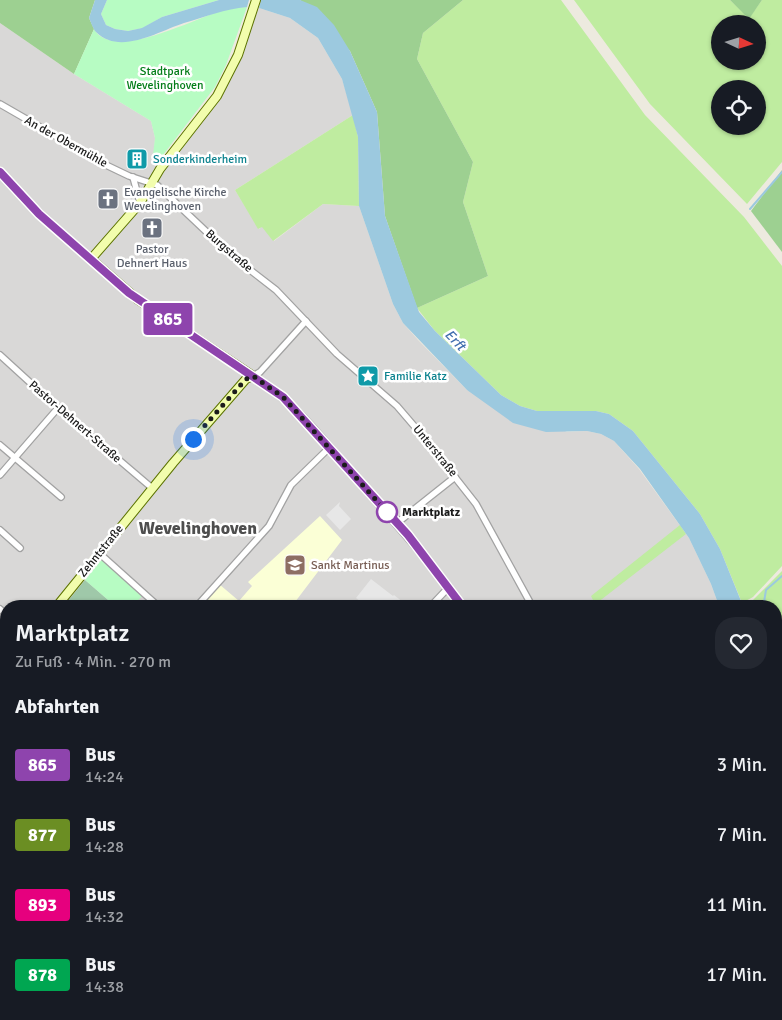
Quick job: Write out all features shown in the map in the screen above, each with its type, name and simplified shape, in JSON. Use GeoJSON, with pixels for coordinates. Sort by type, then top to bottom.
{"type":"FeatureCollection","features":[{"type":"Feature","properties":{"kind":"main road"},"geometry":{"type":"LineString","coordinates":[[253,376],[137,299],[92,259],[140,203],[152,182],[220,91],[238,55],[256,0]]}},
{"type":"Feature","properties":{"kind":"main road","name":"Zehntstraße"},"geometry":{"type":"LineString","coordinates":[[62,600],[152,488],[246,379],[253,376]]}},
{"type":"Feature","properties":{"kind":"street","name":"An der Obermühle"},"geometry":{"type":"LineString","coordinates":[[0,104],[97,160],[133,177],[152,182]]}},
{"type":"Feature","properties":{"kind":"street"},"geometry":{"type":"LineString","coordinates":[[0,172],[39,214],[92,259]]}},
{"type":"Feature","properties":{"kind":"street"},"geometry":{"type":"LineString","coordinates":[[133,177],[140,203]]}},
{"type":"Feature","properties":{"kind":"street","name":"Burgstraße"},"geometry":{"type":"LineString","coordinates":[[152,182],[176,202],[232,256],[273,287],[306,321]]}},
{"type":"Feature","properties":{"kind":"street","name":"Zehntstraße"},"geometry":{"type":"LineString","coordinates":[[253,376],[260,372],[306,321]]}},
{"type":"Feature","properties":{"kind":"street","name":"Unterstraße"},"geometry":{"type":"LineString","coordinates":[[306,321],[338,354],[400,409],[455,477],[483,516],[529,600]]}},
{"type":"Feature","properties":{"kind":"street","name":"Pastor-Dehnert-Straße"},"geometry":{"type":"LineString","coordinates":[[0,355],[58,408],[152,488]]}},
{"type":"Feature","properties":{"kind":"street"},"geometry":{"type":"LineString","coordinates":[[253,376],[283,397],[397,523],[458,600]]}},
{"type":"Feature","properties":{"kind":"street"},"geometry":{"type":"LineString","coordinates":[[0,475],[58,408]]}},
{"type":"Feature","properties":{"kind":"street"},"geometry":{"type":"LineString","coordinates":[[0,445],[61,497]]}},
{"type":"Feature","properties":{"kind":"street"},"geometry":{"type":"LineString","coordinates":[[202,600],[270,526],[291,485],[329,448]]}},
{"type":"Feature","properties":{"kind":"street"},"geometry":{"type":"LineString","coordinates":[[397,523],[455,477]]}},
{"type":"Feature","properties":{"kind":"street"},"geometry":{"type":"LineString","coordinates":[[0,530],[20,548]]}},
{"type":"Feature","properties":{"kind":"street"},"geometry":{"type":"LineString","coordinates":[[99,553],[151,600]]}},
{"type":"Feature","properties":{"kind":"street"},"geometry":{"type":"LineString","coordinates":[[437,600],[449,587]]}},
{"type":"Feature","properties":{"kind":"shaded area"},"geometry":{"type":"Polygon","coordinates":[[[259,8],[290,18],[318,38],[342,79],[353,115],[235,190],[259,229],[262,226],[274,241],[323,204],[359,206],[393,304],[403,323],[418,340],[467,390],[567,432],[587,431],[601,434],[614,441],[639,469],[689,538],[717,600],[0,600],[0,23],[74,74],[151,121],[155,138],[154,155],[169,165],[221,99],[259,8]]]}},
{"type":"Feature","properties":{"kind":"shaded area"},"geometry":{"type":"Polygon","coordinates":[[[340,502],[339,506],[351,519],[340,530],[326,515],[340,502]]]}},
{"type":"Feature","properties":{"kind":"shaded area","name":"Sankt Martinus"},"geometry":{"type":"Polygon","coordinates":[[[320,516],[342,540],[297,600],[240,600],[252,586],[248,582],[320,516]]]}},
{"type":"Feature","properties":{"kind":"shaded area"},"geometry":{"type":"Polygon","coordinates":[[[371,579],[400,600],[358,600],[356,598],[371,579]]]}},
{"type":"Feature","properties":{"kind":"shaded area"},"geometry":{"type":"Polygon","coordinates":[[[85,580],[108,600],[69,600],[85,580]]]}},
{"type":"Feature","properties":{"kind":"shaded area","name":"Sankt Martinus"},"geometry":{"type":"Polygon","coordinates":[[[219,584],[238,600],[206,600],[219,584]]]}},
{"type":"Feature","properties":{"kind":"green space"},"geometry":{"type":"Polygon","coordinates":[[[0,0],[95,0],[89,18],[94,29],[74,74],[0,23],[0,0]]]}},
{"type":"Feature","properties":{"kind":"green space","name":"Stadtpark Wevelinghoven"},"geometry":{"type":"Polygon","coordinates":[[[107,0],[219,0],[162,17],[143,28],[128,31],[106,25],[101,14],[107,0]]]}},
{"type":"Feature","properties":{"kind":"green space"},"geometry":{"type":"Polygon","coordinates":[[[300,0],[463,0],[423,33],[417,59],[473,162],[463,202],[488,276],[417,308],[385,216],[377,112],[350,51],[300,0]]]}},
{"type":"Feature","properties":{"kind":"green space"},"geometry":{"type":"Polygon","coordinates":[[[463,0],[561,0],[645,115],[744,217],[782,266],[782,566],[753,597],[748,600],[741,600],[720,549],[700,514],[633,431],[609,414],[596,411],[537,411],[520,406],[501,395],[435,331],[417,308],[488,276],[463,202],[473,162],[417,59],[423,33],[463,0]]]}},
{"type":"Feature","properties":{"kind":"green space"},"geometry":{"type":"Polygon","coordinates":[[[574,0],[730,0],[746,15],[711,15],[711,70],[766,70],[766,15],[751,15],[762,0],[782,0],[782,162],[747,204],[650,104],[574,0]]]}},
{"type":"Feature","properties":{"kind":"green space"},"geometry":{"type":"Polygon","coordinates":[[[730,0],[762,0],[752,15],[745,15],[730,0]]]}},
{"type":"Feature","properties":{"kind":"green space","name":"Stadtpark Wevelinghoven"},"geometry":{"type":"Polygon","coordinates":[[[247,7],[226,65],[215,87],[160,159],[153,155],[155,138],[151,121],[74,74],[94,29],[104,38],[119,41],[136,40],[156,35],[224,10],[247,7]]]}},
{"type":"Feature","properties":{"kind":"green space"},"geometry":{"type":"Polygon","coordinates":[[[353,115],[358,137],[359,206],[323,204],[273,241],[262,227],[258,229],[235,190],[353,115]]]}},
{"type":"Feature","properties":{"kind":"green space"},"geometry":{"type":"Polygon","coordinates":[[[782,170],[782,252],[751,211],[782,170]]]}},
{"type":"Feature","properties":{"kind":"green space"},"geometry":{"type":"Polygon","coordinates":[[[680,525],[686,534],[601,600],[593,600],[591,596],[680,525]]]}},
{"type":"Feature","properties":{"kind":"green space"},"geometry":{"type":"Polygon","coordinates":[[[101,556],[143,595],[138,600],[108,600],[85,580],[101,556]]]}},
{"type":"Feature","properties":{"kind":"green space"},"geometry":{"type":"Polygon","coordinates":[[[782,571],[782,600],[753,600],[782,571]]]}},
{"type":"Feature","properties":{"kind":"water"},"geometry":{"type":"Polygon","coordinates":[[[95,0],[107,0],[101,14],[106,25],[128,31],[142,28],[162,17],[219,0],[249,0],[247,7],[184,23],[140,40],[116,42],[106,39],[96,32],[93,27],[89,18],[95,0]]]}},
{"type":"Feature","properties":{"kind":"water"},"geometry":{"type":"Polygon","coordinates":[[[261,0],[300,0],[317,7],[334,25],[350,51],[377,112],[385,216],[419,312],[435,331],[501,395],[520,406],[537,411],[596,411],[609,414],[633,431],[700,514],[720,549],[741,600],[717,600],[689,538],[640,469],[614,441],[601,434],[587,431],[546,432],[513,423],[467,390],[403,323],[393,304],[359,206],[358,137],[342,79],[318,38],[290,18],[259,8],[261,0]]]}},
{"type":"Feature","properties":{"kind":"waterway"},"geometry":{"type":"LineString","coordinates":[[750,209],[782,172]]}},
{"type":"Feature","properties":{"kind":"waterway"},"geometry":{"type":"LineString","coordinates":[[764,600],[766,590],[782,576]]}},
{"type":"Feature","properties":{"kind":"bus line","name":"865"},"geometry":{"type":"LineString","coordinates":[[0,172],[39,214],[140,302],[231,363],[277,391],[408,535],[440,574],[458,600]]}},
{"type":"Feature","properties":{"kind":"place","name":"Sonderkinderheim"},"geometry":{"type":"Point","coordinates":[137,159]}},
{"type":"Feature","properties":{"kind":"place","name":"Evangelische Kirche Wevelinghoven"},"geometry":{"type":"Point","coordinates":[108,199]}},
{"type":"Feature","properties":{"kind":"place","name":"Pastor Dehnert Haus"},"geometry":{"type":"Point","coordinates":[152,228]}},
{"type":"Feature","properties":{"kind":"place","name":"Familie Katz"},"geometry":{"type":"Point","coordinates":[368,376]}},
{"type":"Feature","properties":{"kind":"place","name":"Marktplatz"},"geometry":{"type":"Point","coordinates":[387,512]}},
{"type":"Feature","properties":{"kind":"place","name":"Sankt Martinus"},"geometry":{"type":"Point","coordinates":[295,565]}},
{"type":"Feature","properties":{"kind":"district","name":"Wevelinghoven"},"geometry":{"type":"Point","coordinates":[198,528]}},
{"type":"Feature","properties":{"kind":"route"},"geometry":{"type":"LineString","coordinates":[[193,439],[234,395],[246,379],[253,376],[283,397],[387,512]]}},
{"type":"Feature","properties":{"kind":"water label","name":"Erft"},"geometry":{"type":"Point","coordinates":[455,340]}}]}
